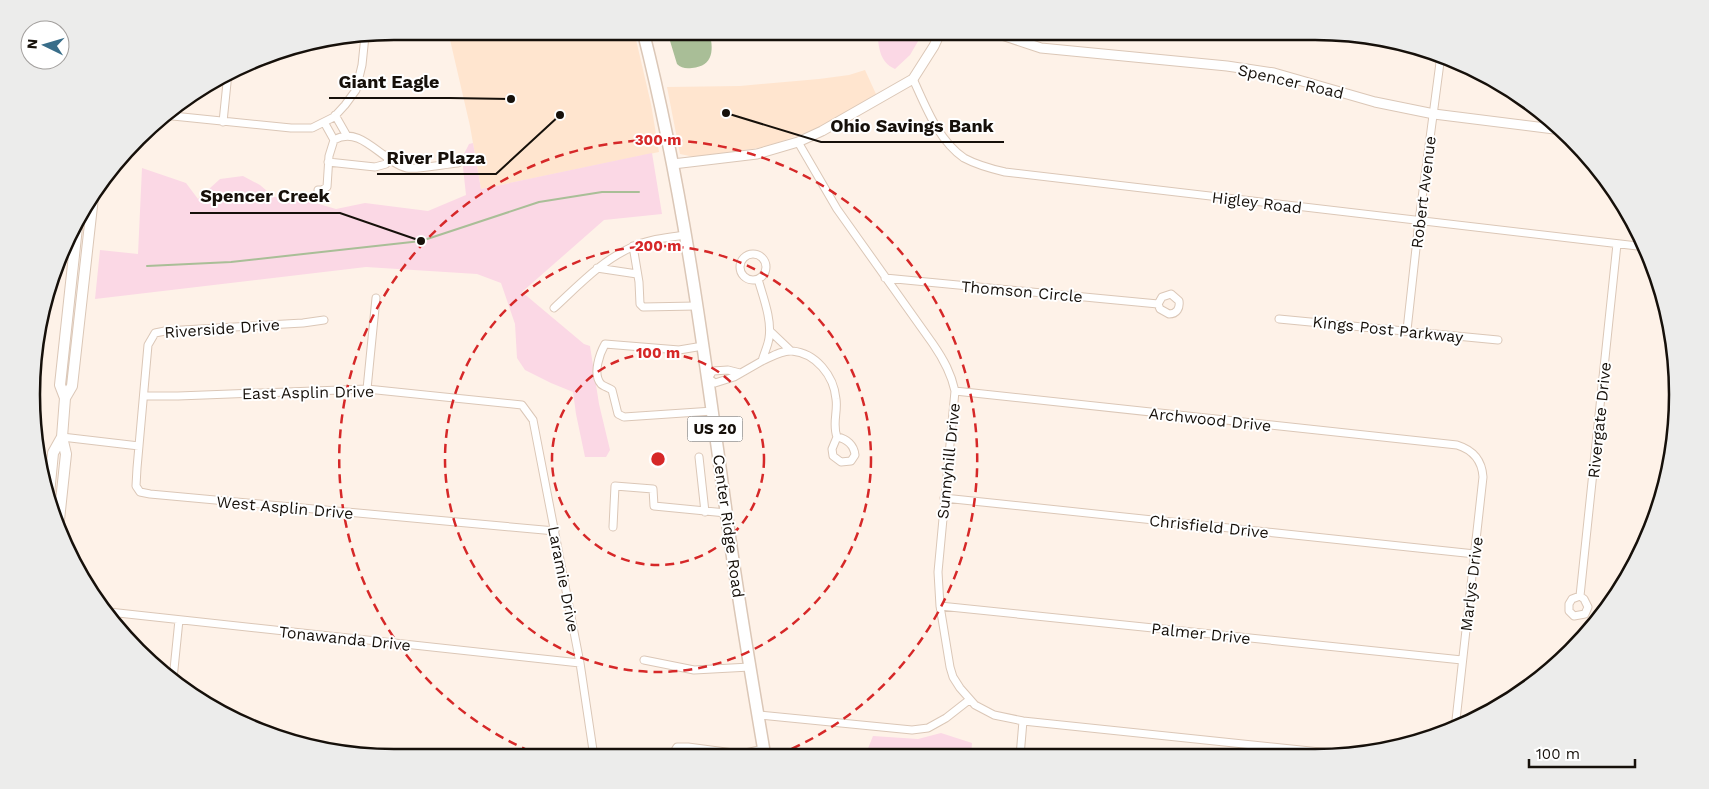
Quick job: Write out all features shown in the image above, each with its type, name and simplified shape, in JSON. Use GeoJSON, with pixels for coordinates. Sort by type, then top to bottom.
{"type":"FeatureCollection","features":[{"type":"Feature","properties":{"kind":"main road","name":"Center Ridge Road"},"geometry":{"type":"LineString","coordinates":[[645,40],[673,164],[685,235],[763,749]]}},
{"type":"Feature","properties":{"kind":"main road"},"geometry":{"type":"LineString","coordinates":[[65,398],[72,386],[92,210]]}},
{"type":"Feature","properties":{"kind":"main road"},"geometry":{"type":"LineString","coordinates":[[60,511],[66,454],[62,437],[65,398],[60,385],[76,241]]}},
{"type":"Feature","properties":{"kind":"main road"},"geometry":{"type":"LineString","coordinates":[[50,479],[53,453],[62,437]]}},
{"type":"Feature","properties":{"kind":"street"},"geometry":{"type":"LineString","coordinates":[[673,164],[756,154],[798,142],[855,114],[913,79],[937,40]]}},
{"type":"Feature","properties":{"kind":"street","name":"Spencer Road"},"geometry":{"type":"LineString","coordinates":[[1016,40],[1040,48],[1227,66],[1274,73],[1375,102],[1434,114],[1548,128]]}},
{"type":"Feature","properties":{"kind":"street"},"geometry":{"type":"LineString","coordinates":[[174,117],[291,128],[312,128],[335,115],[356,90],[362,65],[364,42]]}},
{"type":"Feature","properties":{"kind":"street","name":"Robert Avenue"},"geometry":{"type":"LineString","coordinates":[[1407,330],[1440,63]]}},
{"type":"Feature","properties":{"kind":"street","name":"Higley Road"},"geometry":{"type":"LineString","coordinates":[[913,79],[934,123],[955,150],[966,159],[1005,172],[1636,246]]}},
{"type":"Feature","properties":{"kind":"street"},"geometry":{"type":"LineString","coordinates":[[223,122],[227,82]]}},
{"type":"Feature","properties":{"kind":"street"},"geometry":{"type":"LineString","coordinates":[[335,115],[347,136]]}},
{"type":"Feature","properties":{"kind":"street"},"geometry":{"type":"LineString","coordinates":[[318,190],[327,187],[328,162],[334,140],[324,122]]}},
{"type":"Feature","properties":{"kind":"street"},"geometry":{"type":"LineString","coordinates":[[334,140],[350,135],[366,142],[401,166],[408,168],[458,162]]}},
{"type":"Feature","properties":{"kind":"street","name":"Sunnyhill Drive"},"geometry":{"type":"LineString","coordinates":[[798,142],[837,209],[946,363],[952,376],[955,391],[938,572],[940,606],[953,677],[969,700]]}},
{"type":"Feature","properties":{"kind":"street"},"geometry":{"type":"LineString","coordinates":[[328,162],[375,167],[386,164],[388,160],[386,155]]}},
{"type":"Feature","properties":{"kind":"street"},"geometry":{"type":"LineString","coordinates":[[554,308],[607,260],[633,246],[654,240],[685,235]]}},
{"type":"Feature","properties":{"kind":"street","name":"Rivergate Drive"},"geometry":{"type":"LineString","coordinates":[[1580,596],[1617,244]]}},
{"type":"Feature","properties":{"kind":"street"},"geometry":{"type":"LineString","coordinates":[[633,246],[640,304],[643,307],[696,306]]}},
{"type":"Feature","properties":{"kind":"street"},"geometry":{"type":"LineString","coordinates":[[597,268],[637,274]]}},
{"type":"Feature","properties":{"kind":"street","name":"Thomson Circle"},"geometry":{"type":"LineString","coordinates":[[885,278],[1158,304]]}},
{"type":"Feature","properties":{"kind":"street"},"geometry":{"type":"LineString","coordinates":[[758,279],[767,311],[770,331],[762,361]]}},
{"type":"Feature","properties":{"kind":"street"},"geometry":{"type":"LineString","coordinates":[[367,389],[376,298]]}},
{"type":"Feature","properties":{"kind":"street","name":"Kings Post Parkway"},"geometry":{"type":"LineString","coordinates":[[1279,318],[1498,340]]}},
{"type":"Feature","properties":{"kind":"street","name":"Riverside Drive"},"geometry":{"type":"LineString","coordinates":[[144,396],[148,346],[155,334],[166,331],[303,323],[324,320]]}},
{"type":"Feature","properties":{"kind":"street"},"geometry":{"type":"LineString","coordinates":[[770,331],[791,351],[816,360],[828,373],[837,400],[834,427],[837,437]]}},
{"type":"Feature","properties":{"kind":"street"},"geometry":{"type":"LineString","coordinates":[[703,346],[679,350],[606,344],[600,352],[597,364],[598,378],[601,384],[612,390],[618,414],[624,417],[713,411]]}},
{"type":"Feature","properties":{"kind":"street"},"geometry":{"type":"LineString","coordinates":[[708,378],[715,383],[740,373],[776,354],[791,351]]}},
{"type":"Feature","properties":{"kind":"street","name":"East Asplin Drive"},"geometry":{"type":"LineString","coordinates":[[144,396],[367,389],[522,406]]}},
{"type":"Feature","properties":{"kind":"street","name":"Archwood Drive"},"geometry":{"type":"LineString","coordinates":[[955,391],[1447,444],[1464,448]]}},
{"type":"Feature","properties":{"kind":"street"},"geometry":{"type":"LineString","coordinates":[[62,437],[139,446],[144,396]]}},
{"type":"Feature","properties":{"kind":"street","name":"Laramie Drive"},"geometry":{"type":"LineString","coordinates":[[522,406],[533,420],[580,663],[593,749]]}},
{"type":"Feature","properties":{"kind":"street","name":"West Asplin Drive"},"geometry":{"type":"LineString","coordinates":[[139,446],[136,486],[140,492],[555,531]]}},
{"type":"Feature","properties":{"kind":"street","name":"Marlys Drive"},"geometry":{"type":"LineString","coordinates":[[1456,719],[1484,477],[1480,462],[1471,451],[1464,448]]}},
{"type":"Feature","properties":{"kind":"street"},"geometry":{"type":"LineString","coordinates":[[699,457],[705,512]]}},
{"type":"Feature","properties":{"kind":"street"},"geometry":{"type":"LineString","coordinates":[[613,527],[615,486],[653,489],[654,506],[726,513]]}},
{"type":"Feature","properties":{"kind":"street","name":"Chrisfield Drive"},"geometry":{"type":"LineString","coordinates":[[944,498],[1475,554]]}},
{"type":"Feature","properties":{"kind":"street","name":"Palmer Drive"},"geometry":{"type":"LineString","coordinates":[[940,606],[1462,660]]}},
{"type":"Feature","properties":{"kind":"street","name":"Tonawanda Drive"},"geometry":{"type":"LineString","coordinates":[[115,613],[580,663]]}},
{"type":"Feature","properties":{"kind":"street"},"geometry":{"type":"LineString","coordinates":[[174,672],[179,620]]}},
{"type":"Feature","properties":{"kind":"street"},"geometry":{"type":"LineString","coordinates":[[644,660],[694,670],[750,668]]}},
{"type":"Feature","properties":{"kind":"street"},"geometry":{"type":"LineString","coordinates":[[759,715],[912,730],[928,728],[946,718],[969,700],[994,715],[1023,721],[1291,749]]}},
{"type":"Feature","properties":{"kind":"street"},"geometry":{"type":"LineString","coordinates":[[1021,749],[1023,721]]}},
{"type":"Feature","properties":{"kind":"street"},"geometry":{"type":"LineString","coordinates":[[675,749],[676,747],[703,749]]}},
{"type":"Feature","properties":{"kind":"shaded area"},"geometry":{"type":"Polygon","coordinates":[[[450,40],[636,40],[651,104],[659,152],[481,189],[470,126],[450,40]]]}},
{"type":"Feature","properties":{"kind":"shaded area"},"geometry":{"type":"Polygon","coordinates":[[[670,40],[711,40],[711,55],[705,64],[699,67],[684,68],[677,64],[670,40]]]}},
{"type":"Feature","properties":{"kind":"shaded area"},"geometry":{"type":"Polygon","coordinates":[[[878,40],[919,40],[910,55],[895,69],[886,62],[879,48],[878,40]]]}},
{"type":"Feature","properties":{"kind":"shaded area"},"geometry":{"type":"Polygon","coordinates":[[[865,70],[876,94],[828,124],[758,148],[694,157],[680,154],[667,87],[740,86],[819,79],[849,75],[865,70]]]}},
{"type":"Feature","properties":{"kind":"shaded area"},"geometry":{"type":"Polygon","coordinates":[[[473,143],[481,189],[652,153],[662,214],[604,220],[522,292],[584,344],[590,346],[599,404],[610,450],[606,457],[585,457],[573,392],[525,370],[517,358],[515,324],[501,283],[477,274],[366,267],[95,299],[100,250],[138,254],[142,168],[186,183],[198,199],[220,179],[243,176],[260,185],[274,197],[295,197],[336,209],[365,203],[428,211],[466,195],[462,158],[469,144],[473,143]]]}},
{"type":"Feature","properties":{"kind":"shaded area"},"geometry":{"type":"Polygon","coordinates":[[[941,733],[972,743],[972,749],[868,749],[873,736],[918,739],[941,733]]]}},
{"type":"Feature","properties":{"kind":"waterway"},"geometry":{"type":"LineString","coordinates":[[147,266],[231,262],[421,241],[539,202],[602,192],[639,192]]}},
{"type":"Feature","properties":{"kind":"place","name":"Giant Eagle"},"geometry":{"type":"Point","coordinates":[511,99]}},
{"type":"Feature","properties":{"kind":"place","name":"Ohio Savings Bank"},"geometry":{"type":"Point","coordinates":[726,113]}},
{"type":"Feature","properties":{"kind":"place","name":"River Plaza"},"geometry":{"type":"Point","coordinates":[560,115]}},
{"type":"Feature","properties":{"kind":"place","name":"Spencer Creek"},"geometry":{"type":"Point","coordinates":[421,241]}}]}
